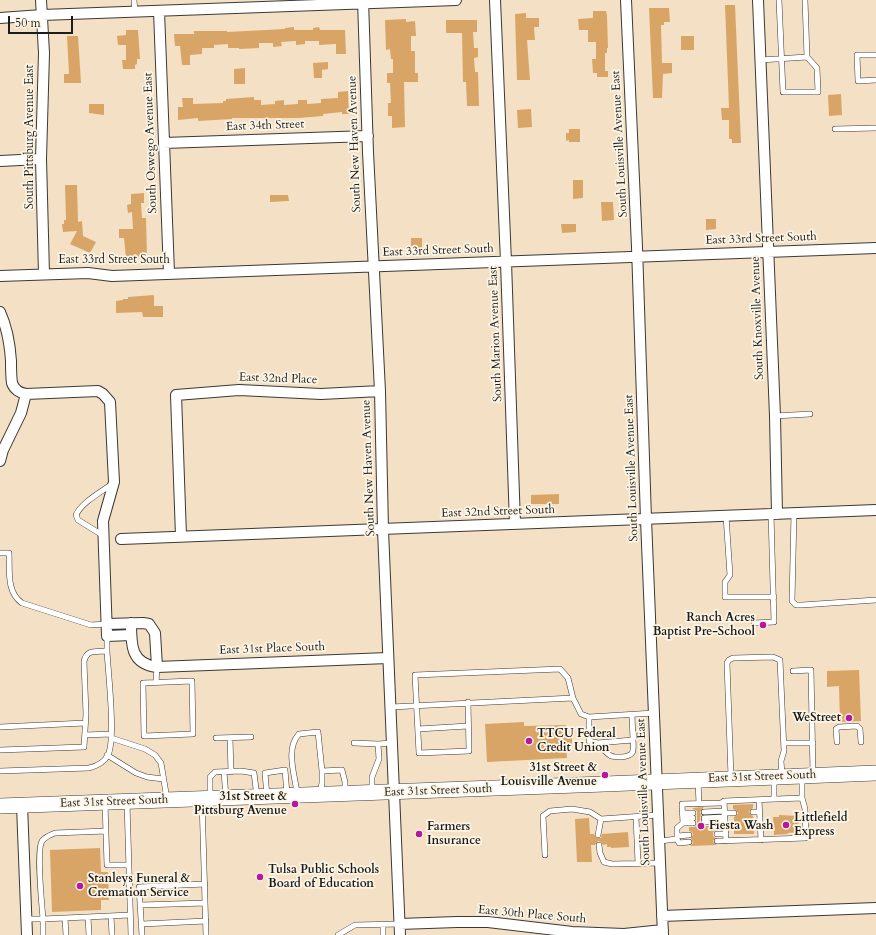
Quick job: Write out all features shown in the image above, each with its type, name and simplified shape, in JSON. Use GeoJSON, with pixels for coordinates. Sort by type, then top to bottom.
{"type":"FeatureCollection","features":[{"type":"Feature","properties":{"kind":"main road","name":"East 31st Street South"},"geometry":{"type":"LineString","coordinates":[[0,806],[876,773]]}},
{"type":"Feature","properties":{"kind":"street","name":"South Pittsburg Avenue East"},"geometry":{"type":"LineString","coordinates":[[41,0],[44,53],[42,159],[44,274]]}},
{"type":"Feature","properties":{"kind":"street"},"geometry":{"type":"LineString","coordinates":[[0,18],[159,11],[242,4],[456,0]]}},
{"type":"Feature","properties":{"kind":"street","name":"South Marion Avenue East"},"geometry":{"type":"LineString","coordinates":[[495,0],[515,524]]}},
{"type":"Feature","properties":{"kind":"street","name":"South Louisville Avenue East"},"geometry":{"type":"LineString","coordinates":[[626,0],[638,257],[646,519],[663,932]]}},
{"type":"Feature","properties":{"kind":"street","name":"South Knoxville Avenue"},"geometry":{"type":"LineString","coordinates":[[758,0],[775,416],[774,514]]}},
{"type":"Feature","properties":{"kind":"street","name":"South New Haven Avenue"},"geometry":{"type":"LineString","coordinates":[[363,2],[373,266],[380,392],[383,530],[400,935]]}},
{"type":"Feature","properties":{"kind":"street","name":"South Oswego Avenue East"},"geometry":{"type":"LineString","coordinates":[[159,11],[169,273]]}},
{"type":"Feature","properties":{"kind":"street","name":"East 34th Street"},"geometry":{"type":"LineString","coordinates":[[164,143],[368,136]]}},
{"type":"Feature","properties":{"kind":"street"},"geometry":{"type":"LineString","coordinates":[[0,161],[42,159]]}},
{"type":"Feature","properties":{"kind":"street","name":"East 33rd Street South"},"geometry":{"type":"LineString","coordinates":[[0,276],[88,274],[112,276],[876,248]]}},
{"type":"Feature","properties":{"kind":"street"},"geometry":{"type":"LineString","coordinates":[[0,312],[8,336],[11,354],[12,384],[21,393],[98,391],[107,397],[110,402],[114,482],[103,522],[107,598],[107,636],[131,635]]}},
{"type":"Feature","properties":{"kind":"street","name":"East 32nd Place"},"geometry":{"type":"LineString","coordinates":[[181,536],[176,395],[239,390],[321,394],[380,392]]}},
{"type":"Feature","properties":{"kind":"street"},"geometry":{"type":"LineString","coordinates":[[0,461],[3,450],[21,413],[26,394]]}},
{"type":"Feature","properties":{"kind":"street","name":"East 32nd Street South"},"geometry":{"type":"LineString","coordinates":[[121,539],[876,510]]}},
{"type":"Feature","properties":{"kind":"street"},"geometry":{"type":"LineString","coordinates":[[107,624],[143,622],[149,624],[153,628],[155,634],[157,667]]}},
{"type":"Feature","properties":{"kind":"street","name":"East 31st Place South"},"geometry":{"type":"LineString","coordinates":[[131,623],[133,651],[144,665],[157,667],[388,658]]}},
{"type":"Feature","properties":{"kind":"street"},"geometry":{"type":"LineString","coordinates":[[22,805],[27,935]]}},
{"type":"Feature","properties":{"kind":"street"},"geometry":{"type":"LineString","coordinates":[[662,916],[876,908]]}},
{"type":"Feature","properties":{"kind":"street","name":"East 30th Place South"},"geometry":{"type":"LineString","coordinates":[[399,924],[488,922],[572,932],[624,934],[663,932]]}},
{"type":"Feature","properties":{"kind":"lane"},"geometry":{"type":"LineString","coordinates":[[134,0],[135,12]]}},
{"type":"Feature","properties":{"kind":"lane"},"geometry":{"type":"LineString","coordinates":[[779,0],[783,92],[818,92],[817,68],[807,58],[805,0]]}},
{"type":"Feature","properties":{"kind":"lane"},"geometry":{"type":"LineString","coordinates":[[876,54],[857,55],[858,81],[876,80]]}},
{"type":"Feature","properties":{"kind":"lane"},"geometry":{"type":"LineString","coordinates":[[760,60],[807,58]]}},
{"type":"Feature","properties":{"kind":"lane"},"geometry":{"type":"LineString","coordinates":[[835,129],[876,128]]}},
{"type":"Feature","properties":{"kind":"lane"},"geometry":{"type":"LineString","coordinates":[[775,416],[810,414]]}},
{"type":"Feature","properties":{"kind":"lane"},"geometry":{"type":"LineString","coordinates":[[104,536],[78,520],[76,515],[78,510],[114,482]]}},
{"type":"Feature","properties":{"kind":"lane"},"geometry":{"type":"LineString","coordinates":[[794,513],[792,601],[796,605],[802,605],[876,600]]}},
{"type":"Feature","properties":{"kind":"lane"},"geometry":{"type":"LineString","coordinates":[[754,623],[774,622],[774,514]]}},
{"type":"Feature","properties":{"kind":"lane"},"geometry":{"type":"LineString","coordinates":[[726,516],[730,575],[725,582],[725,597],[774,597]]}},
{"type":"Feature","properties":{"kind":"lane"},"geometry":{"type":"LineString","coordinates":[[0,553],[9,553],[12,593],[16,599],[22,603],[91,625],[107,624]]}},
{"type":"Feature","properties":{"kind":"lane"},"geometry":{"type":"LineString","coordinates":[[0,771],[89,768],[96,766],[107,756],[110,748],[111,736],[107,636]]}},
{"type":"Feature","properties":{"kind":"lane"},"geometry":{"type":"LineString","coordinates":[[0,750],[84,747],[85,656],[89,652],[107,650]]}},
{"type":"Feature","properties":{"kind":"lane"},"geometry":{"type":"LineString","coordinates":[[731,778],[729,660],[733,658],[773,658],[780,660],[784,751],[774,799]]}},
{"type":"Feature","properties":{"kind":"lane"},"geometry":{"type":"LineString","coordinates":[[156,682],[157,667]]}},
{"type":"Feature","properties":{"kind":"lane"},"geometry":{"type":"LineString","coordinates":[[468,702],[469,751],[419,753],[415,675],[560,668],[568,678],[573,698],[581,714],[589,717],[654,713]]}},
{"type":"Feature","properties":{"kind":"lane"},"geometry":{"type":"LineString","coordinates":[[717,841],[806,838],[805,809],[802,798],[813,743],[810,670],[793,671]]}},
{"type":"Feature","properties":{"kind":"lane"},"geometry":{"type":"LineString","coordinates":[[192,681],[193,734],[144,736],[143,683],[156,682],[192,681]]}},
{"type":"Feature","properties":{"kind":"lane"},"geometry":{"type":"LineString","coordinates":[[391,707],[573,698]]}},
{"type":"Feature","properties":{"kind":"lane"},"geometry":{"type":"LineString","coordinates":[[589,717],[589,740],[597,743],[611,756],[616,757],[628,756],[632,754],[634,750],[632,714]]}},
{"type":"Feature","properties":{"kind":"lane"},"geometry":{"type":"LineString","coordinates":[[0,727],[85,723]]}},
{"type":"Feature","properties":{"kind":"lane"},"geometry":{"type":"LineString","coordinates":[[418,729],[468,726]]}},
{"type":"Feature","properties":{"kind":"lane"},"geometry":{"type":"LineString","coordinates":[[837,742],[836,729],[839,727],[857,726],[860,729],[861,742]]}},
{"type":"Feature","properties":{"kind":"lane"},"geometry":{"type":"LineString","coordinates":[[292,796],[292,754],[294,740],[299,734],[318,732],[322,771],[320,795]]}},
{"type":"Feature","properties":{"kind":"lane"},"geometry":{"type":"LineString","coordinates":[[85,735],[111,736],[146,749],[156,755],[161,763],[167,800]]}},
{"type":"Feature","properties":{"kind":"lane"},"geometry":{"type":"LineString","coordinates":[[216,738],[251,737]]}},
{"type":"Feature","properties":{"kind":"lane"},"geometry":{"type":"LineString","coordinates":[[230,738],[231,772]]}},
{"type":"Feature","properties":{"kind":"lane"},"geometry":{"type":"LineString","coordinates":[[597,743],[633,740]]}},
{"type":"Feature","properties":{"kind":"lane"},"geometry":{"type":"LineString","coordinates":[[354,743],[392,743]]}},
{"type":"Feature","properties":{"kind":"lane"},"geometry":{"type":"LineString","coordinates":[[787,744],[813,743]]}},
{"type":"Feature","properties":{"kind":"lane"},"geometry":{"type":"LineString","coordinates":[[372,793],[372,777],[379,759],[378,744]]}},
{"type":"Feature","properties":{"kind":"lane"},"geometry":{"type":"LineString","coordinates":[[107,756],[136,774],[147,778],[163,779]]}},
{"type":"Feature","properties":{"kind":"lane"},"geometry":{"type":"LineString","coordinates":[[262,797],[265,773],[273,770],[285,770],[292,796]]}},
{"type":"Feature","properties":{"kind":"lane"},"geometry":{"type":"LineString","coordinates":[[322,771],[342,770],[345,782],[345,794]]}},
{"type":"Feature","properties":{"kind":"lane"},"geometry":{"type":"LineString","coordinates":[[206,935],[206,799],[210,777],[215,772],[241,771],[254,773],[262,797]]}},
{"type":"Feature","properties":{"kind":"lane"},"geometry":{"type":"LineString","coordinates":[[224,772],[226,798]]}},
{"type":"Feature","properties":{"kind":"lane"},"geometry":{"type":"LineString","coordinates":[[698,780],[699,804]]}},
{"type":"Feature","properties":{"kind":"lane"},"geometry":{"type":"LineString","coordinates":[[690,842],[679,843],[677,828],[683,818],[682,804],[802,798]]}},
{"type":"Feature","properties":{"kind":"lane"},"geometry":{"type":"LineString","coordinates":[[759,800],[760,840]]}},
{"type":"Feature","properties":{"kind":"lane"},"geometry":{"type":"LineString","coordinates":[[724,801],[726,841]]}},
{"type":"Feature","properties":{"kind":"lane"},"geometry":{"type":"LineString","coordinates":[[105,802],[107,865],[129,865]]}},
{"type":"Feature","properties":{"kind":"lane"},"geometry":{"type":"LineString","coordinates":[[127,802],[131,935]]}},
{"type":"Feature","properties":{"kind":"lane"},"geometry":{"type":"LineString","coordinates":[[545,855],[543,816],[550,811],[572,809],[590,812],[601,819],[658,815]]}},
{"type":"Feature","properties":{"kind":"lane"},"geometry":{"type":"LineString","coordinates":[[753,812],[759,812]]}},
{"type":"Feature","properties":{"kind":"lane"},"geometry":{"type":"LineString","coordinates":[[734,813],[725,818],[704,817],[725,818],[734,826]]}},
{"type":"Feature","properties":{"kind":"lane"},"geometry":{"type":"LineString","coordinates":[[636,817],[638,864]]}},
{"type":"Feature","properties":{"kind":"lane"},"geometry":{"type":"LineString","coordinates":[[683,818],[693,818],[683,818]]}},
{"type":"Feature","properties":{"kind":"lane"},"geometry":{"type":"LineString","coordinates":[[598,835],[601,819]]}},
{"type":"Feature","properties":{"kind":"lane"},"geometry":{"type":"LineString","coordinates":[[753,826],[760,825]]}},
{"type":"Feature","properties":{"kind":"lane"},"geometry":{"type":"LineString","coordinates":[[43,935],[40,866],[42,841],[50,835],[55,834],[106,831]]}},
{"type":"Feature","properties":{"kind":"lane"},"geometry":{"type":"LineString","coordinates":[[717,834],[726,834]]}},
{"type":"Feature","properties":{"kind":"lane"},"geometry":{"type":"LineString","coordinates":[[660,841],[689,835]]}},
{"type":"Feature","properties":{"kind":"lane"},"geometry":{"type":"LineString","coordinates":[[599,845],[600,853],[604,862],[612,864],[660,863]]}},
{"type":"Feature","properties":{"kind":"lane"},"geometry":{"type":"LineString","coordinates":[[142,935],[140,887],[205,884]]}},
{"type":"Feature","properties":{"kind":"lane"},"geometry":{"type":"LineString","coordinates":[[141,905],[205,903]]}},
{"type":"Feature","properties":{"kind":"lane"},"geometry":{"type":"LineString","coordinates":[[27,919],[130,915]]}},
{"type":"Feature","properties":{"kind":"lane"},"geometry":{"type":"LineString","coordinates":[[111,916],[112,935]]}},
{"type":"Feature","properties":{"kind":"lane"},"geometry":{"type":"LineString","coordinates":[[88,917],[88,935]]}},
{"type":"Feature","properties":{"kind":"lane"},"geometry":{"type":"LineString","coordinates":[[65,918],[66,935]]}},
{"type":"Feature","properties":{"kind":"lane"},"geometry":{"type":"LineString","coordinates":[[142,924],[206,921]]}},
{"type":"Feature","properties":{"kind":"lane"},"geometry":{"type":"LineString","coordinates":[[383,924],[383,935]]}},
{"type":"Feature","properties":{"kind":"lane"},"geometry":{"type":"LineString","coordinates":[[338,935],[355,925],[399,924]]}},
{"type":"Feature","properties":{"kind":"building"},"geometry":{"type":"Polygon","coordinates":[[[725,5],[735,5],[741,143],[732,143],[732,139],[729,139],[729,120],[722,120],[721,108],[729,108],[725,5]]]}},
{"type":"Feature","properties":{"kind":"building"},"geometry":{"type":"Polygon","coordinates":[[[649,8],[669,8],[670,22],[664,22],[664,25],[661,25],[662,63],[672,63],[672,73],[663,74],[662,98],[653,98],[649,8]]]}},
{"type":"Feature","properties":{"kind":"building"},"geometry":{"type":"Polygon","coordinates":[[[593,11],[606,11],[607,15],[608,48],[607,53],[605,53],[605,71],[608,71],[608,77],[597,77],[597,73],[593,73],[592,59],[596,59],[596,42],[588,42],[588,30],[579,30],[578,19],[593,18],[593,11]]]}},
{"type":"Feature","properties":{"kind":"building"},"geometry":{"type":"Polygon","coordinates":[[[526,13],[526,18],[539,18],[539,27],[534,27],[535,40],[527,40],[530,80],[517,80],[515,14],[526,13]]]}},
{"type":"Feature","properties":{"kind":"building"},"geometry":{"type":"Polygon","coordinates":[[[406,19],[406,22],[415,21],[416,36],[411,36],[411,51],[415,51],[415,73],[418,73],[418,82],[404,82],[405,127],[392,128],[392,116],[388,116],[388,103],[391,103],[390,83],[387,83],[387,73],[393,73],[393,59],[391,59],[390,49],[386,50],[385,20],[406,19]]]}},
{"type":"Feature","properties":{"kind":"building"},"geometry":{"type":"Polygon","coordinates":[[[446,20],[477,20],[477,32],[473,32],[474,48],[478,48],[478,57],[474,58],[475,72],[478,72],[479,106],[467,106],[466,82],[463,82],[462,33],[446,33],[446,20]]]}},
{"type":"Feature","properties":{"kind":"building"},"geometry":{"type":"Polygon","coordinates":[[[294,27],[294,30],[313,30],[313,28],[319,27],[320,30],[345,30],[346,54],[336,54],[336,44],[319,45],[319,41],[305,41],[305,44],[296,45],[296,41],[281,42],[282,46],[273,47],[273,43],[259,43],[259,48],[239,49],[228,48],[228,44],[214,45],[214,48],[202,48],[202,54],[190,55],[190,65],[182,65],[180,46],[175,46],[174,34],[194,34],[194,31],[227,32],[285,29],[294,27]]]}},
{"type":"Feature","properties":{"kind":"building"},"geometry":{"type":"Polygon","coordinates":[[[126,30],[138,30],[140,59],[137,59],[135,69],[123,69],[122,60],[126,60],[126,45],[118,45],[117,36],[126,35],[126,30]]]}},
{"type":"Feature","properties":{"kind":"building"},"geometry":{"type":"Polygon","coordinates":[[[67,36],[78,36],[81,83],[64,83],[64,74],[69,74],[67,36]]]}},
{"type":"Feature","properties":{"kind":"building"},"geometry":{"type":"Polygon","coordinates":[[[681,36],[694,36],[694,50],[681,50],[681,36]]]}},
{"type":"Feature","properties":{"kind":"building"},"geometry":{"type":"Polygon","coordinates":[[[328,62],[328,69],[322,70],[322,78],[314,78],[313,63],[328,62]]]}},
{"type":"Feature","properties":{"kind":"building"},"geometry":{"type":"Polygon","coordinates":[[[245,68],[245,84],[234,84],[234,69],[245,68]]]}},
{"type":"Feature","properties":{"kind":"building"},"geometry":{"type":"Polygon","coordinates":[[[348,91],[349,114],[342,114],[342,112],[323,114],[323,116],[299,118],[232,118],[198,121],[198,118],[178,120],[178,107],[183,107],[182,98],[193,98],[193,104],[223,103],[226,99],[254,97],[254,100],[261,100],[261,105],[275,104],[275,101],[284,100],[284,105],[298,104],[298,100],[307,100],[307,104],[321,103],[321,99],[338,98],[338,92],[348,91]]]}},
{"type":"Feature","properties":{"kind":"building"},"geometry":{"type":"Polygon","coordinates":[[[841,94],[842,115],[829,116],[828,95],[841,94]]]}},
{"type":"Feature","properties":{"kind":"building"},"geometry":{"type":"Polygon","coordinates":[[[89,104],[104,104],[104,115],[89,113],[89,104]]]}},
{"type":"Feature","properties":{"kind":"building"},"geometry":{"type":"Polygon","coordinates":[[[531,109],[532,127],[518,128],[517,110],[531,109]]]}},
{"type":"Feature","properties":{"kind":"building"},"geometry":{"type":"Polygon","coordinates":[[[569,129],[580,129],[580,142],[569,142],[569,140],[566,141],[566,133],[569,133],[569,129]]]}},
{"type":"Feature","properties":{"kind":"building"},"geometry":{"type":"Polygon","coordinates":[[[573,180],[583,180],[583,198],[573,199],[573,180]]]}},
{"type":"Feature","properties":{"kind":"building"},"geometry":{"type":"Polygon","coordinates":[[[65,185],[77,185],[78,222],[82,221],[83,236],[96,242],[90,253],[70,244],[77,231],[63,232],[62,224],[64,224],[64,220],[66,220],[65,185]]]}},
{"type":"Feature","properties":{"kind":"building"},"geometry":{"type":"Polygon","coordinates":[[[144,193],[144,203],[141,203],[142,218],[146,218],[147,257],[126,258],[124,238],[119,238],[119,229],[133,229],[132,212],[128,213],[127,205],[131,204],[131,194],[144,193]]]}},
{"type":"Feature","properties":{"kind":"building"},"geometry":{"type":"Polygon","coordinates":[[[270,195],[288,195],[289,201],[270,202],[270,195]]]}},
{"type":"Feature","properties":{"kind":"building"},"geometry":{"type":"Polygon","coordinates":[[[601,202],[613,202],[614,220],[602,221],[601,202]]]}},
{"type":"Feature","properties":{"kind":"building"},"geometry":{"type":"Polygon","coordinates":[[[706,219],[716,219],[716,229],[706,230],[706,219]]]}},
{"type":"Feature","properties":{"kind":"building"},"geometry":{"type":"Polygon","coordinates":[[[561,224],[576,224],[576,232],[562,233],[561,224]]]}},
{"type":"Feature","properties":{"kind":"building"},"geometry":{"type":"Polygon","coordinates":[[[411,238],[422,238],[422,249],[411,249],[411,238]]]}},
{"type":"Feature","properties":{"kind":"building"},"geometry":{"type":"Polygon","coordinates":[[[154,295],[154,306],[163,306],[163,317],[143,317],[142,312],[116,313],[116,301],[128,299],[128,297],[154,295]]]}},
{"type":"Feature","properties":{"kind":"building"},"geometry":{"type":"Polygon","coordinates":[[[559,494],[559,504],[531,504],[531,495],[559,494]]]}},
{"type":"Feature","properties":{"kind":"building"},"geometry":{"type":"Polygon","coordinates":[[[859,670],[861,721],[840,722],[839,686],[827,687],[827,671],[859,670]]]}},
{"type":"Feature","properties":{"kind":"building","name":"TTCU Federal Credit Union"},"geometry":{"type":"Polygon","coordinates":[[[524,722],[524,726],[566,725],[566,736],[572,735],[572,746],[566,746],[567,758],[487,762],[485,724],[524,722]]]}},
{"type":"Feature","properties":{"kind":"building"},"geometry":{"type":"Polygon","coordinates":[[[753,804],[753,808],[749,812],[753,816],[753,822],[750,823],[749,826],[750,829],[754,830],[754,834],[734,834],[734,830],[738,826],[734,822],[734,817],[738,813],[733,809],[733,805],[753,804]]]}},
{"type":"Feature","properties":{"kind":"building","name":"Fiesta Wash"},"geometry":{"type":"Polygon","coordinates":[[[704,807],[700,812],[700,824],[704,826],[711,826],[711,830],[717,830],[713,832],[713,836],[715,838],[713,841],[717,845],[690,846],[693,843],[691,838],[693,835],[692,832],[689,831],[689,827],[695,827],[697,823],[697,811],[692,808],[704,807]]]}},
{"type":"Feature","properties":{"kind":"building","name":"Littlefield Express"},"geometry":{"type":"Polygon","coordinates":[[[779,815],[798,816],[799,832],[774,835],[773,817],[779,817],[779,815]]]}},
{"type":"Feature","properties":{"kind":"building"},"geometry":{"type":"Polygon","coordinates":[[[589,818],[590,834],[594,834],[596,838],[601,838],[602,834],[628,832],[629,847],[611,848],[607,847],[607,844],[603,845],[598,841],[595,845],[591,845],[592,862],[577,862],[575,819],[589,818]]]}},
{"type":"Feature","properties":{"kind":"building","name":"Stanleys Funeral & Cremation Service"},"geometry":{"type":"Polygon","coordinates":[[[100,848],[101,872],[108,872],[109,900],[101,900],[101,910],[52,912],[50,850],[100,848]]]}},
{"type":"Feature","properties":{"kind":"place","name":"Ranch Acres Baptist Pre-School"},"geometry":{"type":"Point","coordinates":[763,625]}},
{"type":"Feature","properties":{"kind":"place","name":"WeStreet"},"geometry":{"type":"Point","coordinates":[849,718]}},
{"type":"Feature","properties":{"kind":"place","name":"TTCU Federal Credit Union"},"geometry":{"type":"Point","coordinates":[529,741]}},
{"type":"Feature","properties":{"kind":"place","name":"31st Street & Louisville Avenue"},"geometry":{"type":"Point","coordinates":[605,775]}},
{"type":"Feature","properties":{"kind":"place","name":"31st Street & Pittsburg Avenue"},"geometry":{"type":"Point","coordinates":[295,804]}},
{"type":"Feature","properties":{"kind":"place","name":"Littlefield Express"},"geometry":{"type":"Point","coordinates":[786,825]}},
{"type":"Feature","properties":{"kind":"place","name":"Fiesta Wash"},"geometry":{"type":"Point","coordinates":[701,826]}},
{"type":"Feature","properties":{"kind":"place","name":"Farmers Insurance"},"geometry":{"type":"Point","coordinates":[419,834]}},
{"type":"Feature","properties":{"kind":"place","name":"Tulsa Public Schools Board of Education"},"geometry":{"type":"Point","coordinates":[260,877]}},
{"type":"Feature","properties":{"kind":"place","name":"Stanleys Funeral & Cremation Service"},"geometry":{"type":"Point","coordinates":[80,886]}}]}
